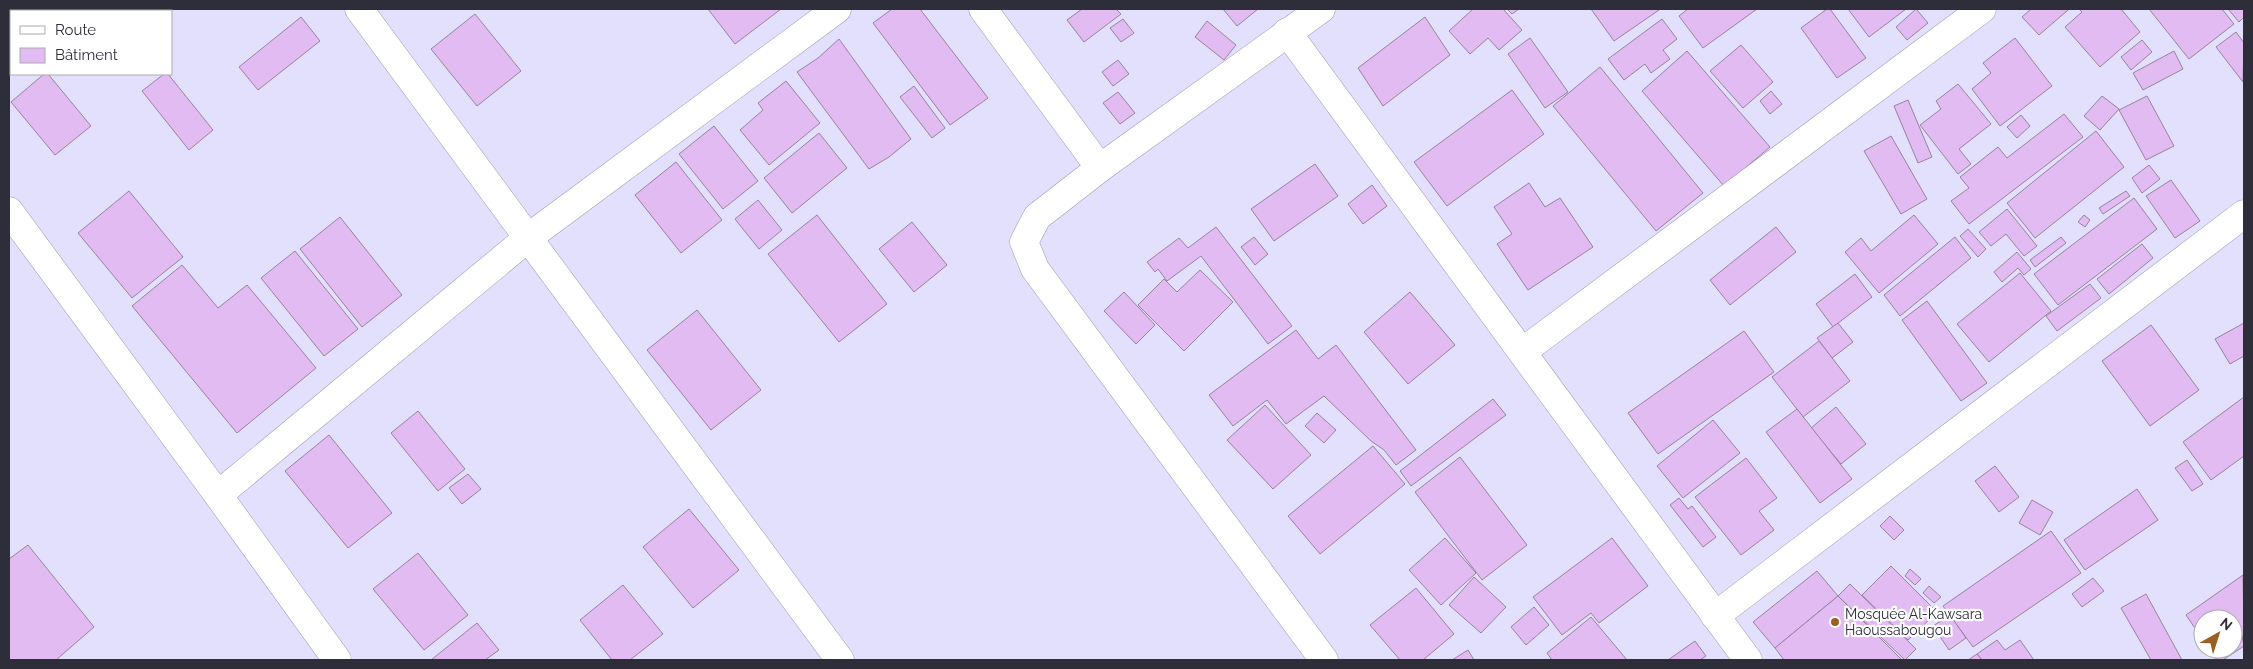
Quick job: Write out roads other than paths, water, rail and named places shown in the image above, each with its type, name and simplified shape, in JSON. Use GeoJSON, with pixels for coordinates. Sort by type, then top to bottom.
{"type":"FeatureCollection","features":[{"type":"Feature","properties":{"kind":"street"},"geometry":{"type":"LineString","coordinates":[[359,9],[840,660]]}},
{"type":"Feature","properties":{"kind":"street"},"geometry":{"type":"LineString","coordinates":[[218,495],[529,237],[837,9]]}},
{"type":"Feature","properties":{"kind":"street"},"geometry":{"type":"LineString","coordinates":[[983,9],[1100,168]]}},
{"type":"Feature","properties":{"kind":"street"},"geometry":{"type":"LineString","coordinates":[[1321,9],[1100,168],[1037,216],[1024,242],[1035,269],[1324,660]]}},
{"type":"Feature","properties":{"kind":"street"},"geometry":{"type":"LineString","coordinates":[[1522,352],[1982,9]]}},
{"type":"Feature","properties":{"kind":"street"},"geometry":{"type":"LineString","coordinates":[[1287,32],[1748,660]]}},
{"type":"Feature","properties":{"kind":"street"},"geometry":{"type":"LineString","coordinates":[[9,211],[337,660]]}},
{"type":"Feature","properties":{"kind":"street"},"geometry":{"type":"LineString","coordinates":[[1715,616],[2244,214]]}},
{"type":"Feature","properties":{"kind":"place","name":"Mosquée Al-Kawsara Haoussabougou"},"geometry":{"type":"Point","coordinates":[1835,622]}}]}
